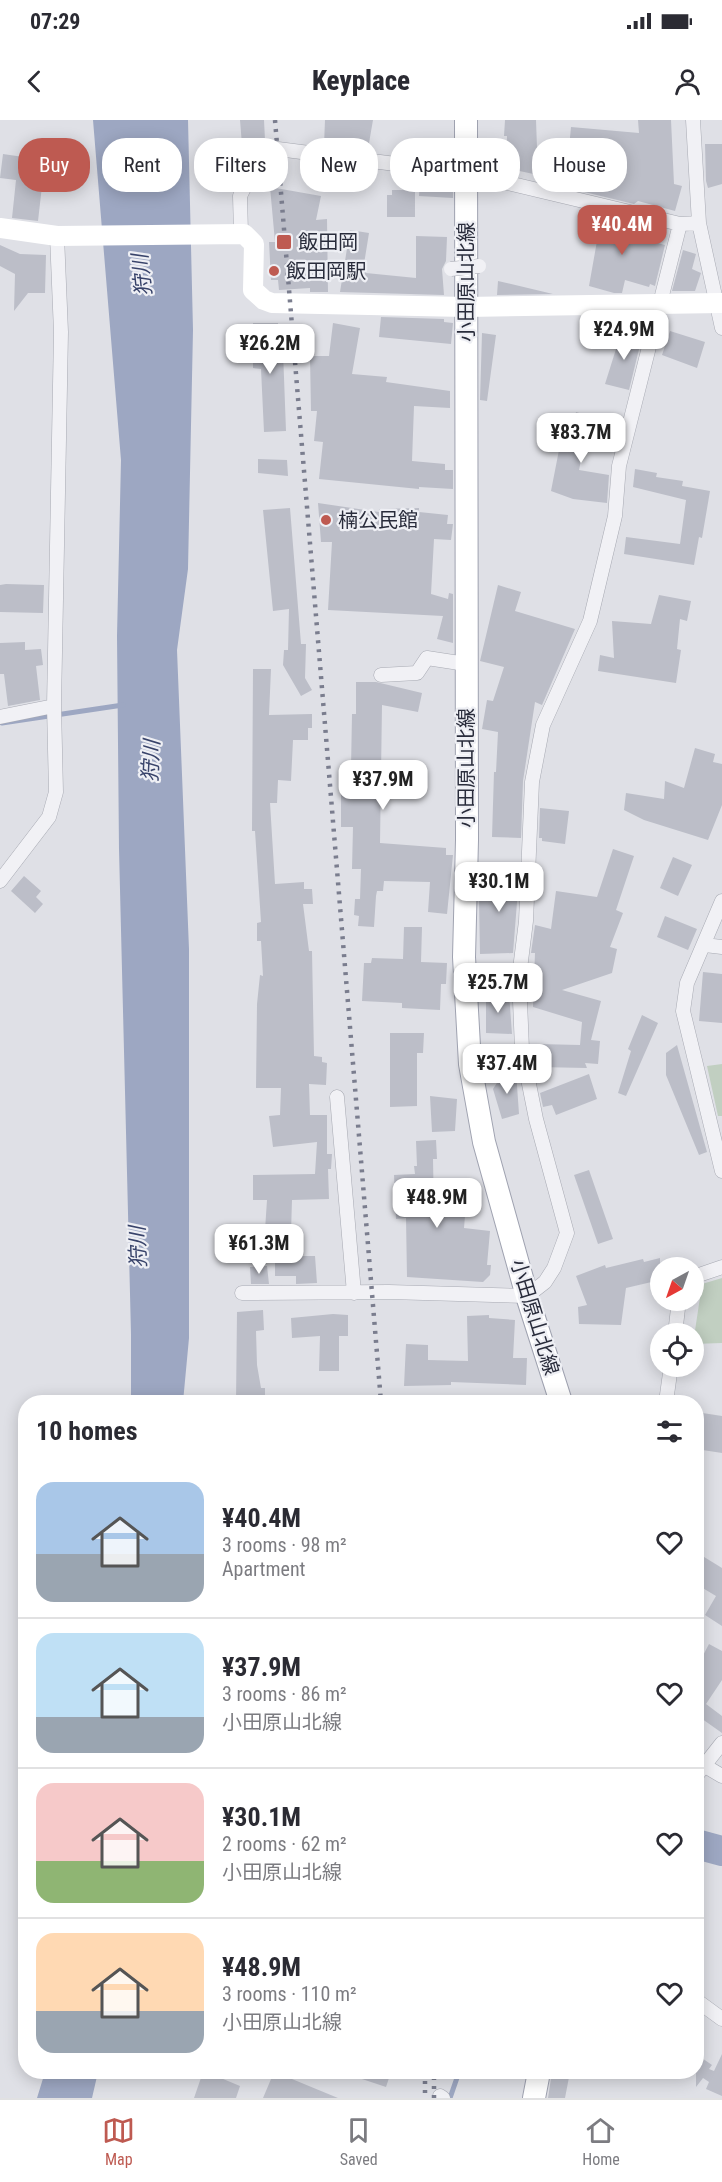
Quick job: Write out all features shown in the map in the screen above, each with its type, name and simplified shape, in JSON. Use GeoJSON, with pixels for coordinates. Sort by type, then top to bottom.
{"type":"FeatureCollection","features":[{"type":"Feature","properties":{"kind":"main road","name":"小田原山北線"},"geometry":{"type":"LineString","coordinates":[[466,120],[466,138]]}},
{"type":"Feature","properties":{"kind":"main road","name":"小田原山北線"},"geometry":{"type":"LineString","coordinates":[[466,192],[464,957],[470,1064],[484,1142],[527,1296],[559,1395]]}},
{"type":"Feature","properties":{"kind":"main road"},"geometry":{"type":"LineString","coordinates":[[534,2098],[538,2079]]}},
{"type":"Feature","properties":{"kind":"street"},"geometry":{"type":"LineString","coordinates":[[693,120],[699,223],[722,328]]}},
{"type":"Feature","properties":{"kind":"street"},"geometry":{"type":"LineString","coordinates":[[238,232],[240,196],[259,158],[270,148],[390,163]]}},
{"type":"Feature","properties":{"kind":"street"},"geometry":{"type":"LineString","coordinates":[[520,186],[680,224],[699,223]]}},
{"type":"Feature","properties":{"kind":"street"},"geometry":{"type":"LineString","coordinates":[[242,1293],[527,1296],[545,1282],[554,1268],[567,1233],[536,1119],[522,1050],[519,977],[526,921],[530,797],[543,725],[590,621],[615,516],[619,466],[680,224]]}},
{"type":"Feature","properties":{"kind":"street"},"geometry":{"type":"LineString","coordinates":[[0,228],[57,236],[238,232],[248,236],[254,244],[253,290],[264,300],[272,303],[466,307],[718,303]]}},
{"type":"Feature","properties":{"kind":"street"},"geometry":{"type":"LineString","coordinates":[[0,881],[49,817],[56,792],[54,706],[61,332],[57,236]]}},
{"type":"Feature","properties":{"kind":"street"},"geometry":{"type":"LineString","coordinates":[[451,268],[479,266]]}},
{"type":"Feature","properties":{"kind":"street"},"geometry":{"type":"LineString","coordinates":[[381,675],[417,673],[427,658],[466,664]]}},
{"type":"Feature","properties":{"kind":"street"},"geometry":{"type":"LineString","coordinates":[[0,717],[54,706]]}},
{"type":"Feature","properties":{"kind":"street"},"geometry":{"type":"LineString","coordinates":[[722,901],[687,984],[683,1011],[722,1171]]}},
{"type":"Feature","properties":{"kind":"street"},"geometry":{"type":"LineString","coordinates":[[705,945],[722,947]]}},
{"type":"Feature","properties":{"kind":"street"},"geometry":{"type":"LineString","coordinates":[[337,1097],[354,1293]]}},
{"type":"Feature","properties":{"kind":"street"},"geometry":{"type":"LineString","coordinates":[[704,1273],[722,1267]]}},
{"type":"Feature","properties":{"kind":"street"},"geometry":{"type":"LineString","coordinates":[[667,1395],[669,1377]]}},
{"type":"Feature","properties":{"kind":"street"},"geometry":{"type":"LineString","coordinates":[[704,1766],[722,1743]]}},
{"type":"Feature","properties":{"kind":"street"},"geometry":{"type":"LineString","coordinates":[[704,1772],[722,1776]]}},
{"type":"Feature","properties":{"kind":"street"},"geometry":{"type":"LineString","coordinates":[[704,2006],[722,2019]]}},
{"type":"Feature","properties":{"kind":"green space"},"geometry":{"type":"Polygon","coordinates":[[[722,1064],[722,1116],[718,1116],[707,1066],[722,1064]]]}},
{"type":"Feature","properties":{"kind":"green space"},"geometry":{"type":"Polygon","coordinates":[[[722,1278],[722,1343],[704,1344],[704,1323],[696,1323],[698,1311],[704,1311],[704,1283],[722,1278]]]}},
{"type":"Feature","properties":{"kind":"water","name":"狩川"},"geometry":{"type":"Polygon","coordinates":[[[93,120],[188,120],[193,330],[188,569],[177,650],[189,949],[189,1338],[184,1395],[131,1395],[119,849],[117,636],[121,460],[93,120]]]}},
{"type":"Feature","properties":{"kind":"water"},"geometry":{"type":"Polygon","coordinates":[[[43,2079],[96,2079],[92,2098],[37,2098],[43,2079]]]}},
{"type":"Feature","properties":{"kind":"building"},"geometry":{"type":"Polygon","coordinates":[[[240,120],[264,120],[265,138],[241,138],[240,120]]]}},
{"type":"Feature","properties":{"kind":"building"},"geometry":{"type":"Polygon","coordinates":[[[325,120],[373,120],[370,138],[324,138],[325,120]]]}},
{"type":"Feature","properties":{"kind":"building"},"geometry":{"type":"Polygon","coordinates":[[[505,120],[536,120],[537,138],[532,138],[532,174],[520,171],[520,138],[504,136],[505,120]]]}},
{"type":"Feature","properties":{"kind":"building"},"geometry":{"type":"Polygon","coordinates":[[[638,120],[671,120],[674,184],[682,186],[675,211],[638,201],[634,204],[584,192],[627,192],[627,138],[570,138],[571,127],[639,133],[638,120]]]}},
{"type":"Feature","properties":{"kind":"building"},"geometry":{"type":"Polygon","coordinates":[[[705,144],[722,144],[722,184],[708,188],[706,181],[705,144]]]}},
{"type":"Feature","properties":{"kind":"building"},"geometry":{"type":"Polygon","coordinates":[[[3,154],[18,156],[18,192],[41,192],[38,221],[12,218],[16,180],[0,178],[3,154]]]}},
{"type":"Feature","properties":{"kind":"building"},"geometry":{"type":"Polygon","coordinates":[[[288,190],[321,196],[316,220],[327,219],[328,292],[310,292],[310,288],[279,290],[278,280],[271,280],[269,242],[275,242],[270,192],[288,192],[288,190]]]}},
{"type":"Feature","properties":{"kind":"building"},"geometry":{"type":"Polygon","coordinates":[[[392,192],[415,192],[415,217],[387,217],[387,195],[392,195],[392,192]]]}},
{"type":"Feature","properties":{"kind":"building"},"geometry":{"type":"Polygon","coordinates":[[[419,192],[453,192],[453,198],[419,196],[419,192]]]}},
{"type":"Feature","properties":{"kind":"building"},"geometry":{"type":"Polygon","coordinates":[[[597,213],[630,221],[627,235],[665,245],[655,286],[650,284],[649,287],[625,280],[622,293],[614,293],[589,286],[597,241],[591,240],[597,213]]]}},
{"type":"Feature","properties":{"kind":"building"},"geometry":{"type":"Polygon","coordinates":[[[350,230],[369,233],[364,264],[367,264],[366,273],[416,278],[416,236],[447,237],[446,261],[442,269],[444,295],[340,292],[350,230]]]}},
{"type":"Feature","properties":{"kind":"building"},"geometry":{"type":"Polygon","coordinates":[[[0,245],[20,254],[46,255],[45,293],[28,293],[14,311],[15,274],[0,266],[0,245]]]}},
{"type":"Feature","properties":{"kind":"building"},"geometry":{"type":"Polygon","coordinates":[[[683,250],[696,254],[692,269],[701,273],[695,291],[672,291],[683,250]]]}},
{"type":"Feature","properties":{"kind":"building"},"geometry":{"type":"Polygon","coordinates":[[[498,281],[553,294],[497,295],[498,281]]]}},
{"type":"Feature","properties":{"kind":"building"},"geometry":{"type":"Polygon","coordinates":[[[381,317],[444,319],[444,322],[453,323],[451,344],[379,337],[381,317]]]}},
{"type":"Feature","properties":{"kind":"building"},"geometry":{"type":"Polygon","coordinates":[[[253,323],[278,323],[279,351],[283,351],[286,431],[264,432],[261,369],[253,368],[253,323]]]}},
{"type":"Feature","properties":{"kind":"building"},"geometry":{"type":"Polygon","coordinates":[[[333,323],[360,328],[352,374],[387,377],[386,382],[450,391],[450,408],[414,406],[412,461],[445,464],[445,470],[453,470],[453,489],[419,487],[419,489],[319,479],[323,442],[314,441],[317,411],[311,411],[310,356],[329,356],[333,323]]]}},
{"type":"Feature","properties":{"kind":"building"},"geometry":{"type":"Polygon","coordinates":[[[622,330],[642,337],[629,390],[605,384],[622,330]]]}},
{"type":"Feature","properties":{"kind":"building"},"geometry":{"type":"Polygon","coordinates":[[[670,331],[705,342],[697,368],[662,355],[670,331]]]}},
{"type":"Feature","properties":{"kind":"building"},"geometry":{"type":"Polygon","coordinates":[[[482,333],[496,335],[487,401],[480,400],[482,333]]]}},
{"type":"Feature","properties":{"kind":"building"},"geometry":{"type":"Polygon","coordinates":[[[576,412],[592,417],[591,423],[611,427],[606,445],[585,440],[579,470],[609,475],[607,503],[573,499],[551,491],[559,450],[566,450],[576,412]]]}},
{"type":"Feature","properties":{"kind":"building"},"geometry":{"type":"Polygon","coordinates":[[[258,459],[287,460],[288,476],[258,473],[258,459]]]}},
{"type":"Feature","properties":{"kind":"building"},"geometry":{"type":"Polygon","coordinates":[[[635,469],[657,473],[656,477],[683,481],[682,486],[710,491],[702,538],[699,537],[694,565],[624,554],[626,537],[680,544],[686,500],[633,487],[635,469]]]}},
{"type":"Feature","properties":{"kind":"building"},"geometry":{"type":"Polygon","coordinates":[[[318,503],[379,512],[379,509],[419,508],[419,512],[448,515],[447,524],[453,524],[451,540],[434,539],[431,594],[448,599],[449,593],[453,594],[453,643],[437,639],[443,616],[328,610],[332,542],[321,542],[318,503]]]}},
{"type":"Feature","properties":{"kind":"building"},"geometry":{"type":"Polygon","coordinates":[[[290,508],[301,644],[306,644],[305,678],[312,690],[301,696],[283,665],[284,650],[288,650],[289,609],[273,611],[263,510],[290,508]]]}},
{"type":"Feature","properties":{"kind":"building"},"geometry":{"type":"Polygon","coordinates":[[[0,585],[44,585],[43,613],[0,612],[0,585]]]}},
{"type":"Feature","properties":{"kind":"building"},"geometry":{"type":"Polygon","coordinates":[[[498,585],[521,592],[515,611],[575,629],[542,705],[535,702],[523,781],[521,838],[492,837],[498,732],[482,729],[487,700],[493,701],[504,667],[480,661],[498,585]]]}},
{"type":"Feature","properties":{"kind":"building"},"geometry":{"type":"Polygon","coordinates":[[[659,595],[691,601],[687,621],[680,619],[677,649],[681,650],[676,683],[598,671],[600,655],[614,658],[612,621],[651,624],[659,595]]]}},
{"type":"Feature","properties":{"kind":"building"},"geometry":{"type":"Polygon","coordinates":[[[25,642],[25,650],[41,649],[43,665],[36,666],[40,700],[8,706],[4,674],[0,674],[0,643],[25,642]]]}},
{"type":"Feature","properties":{"kind":"building"},"geometry":{"type":"Polygon","coordinates":[[[253,669],[271,669],[269,715],[312,714],[312,728],[308,728],[308,740],[293,740],[291,781],[278,780],[277,803],[270,803],[275,884],[304,882],[304,889],[312,889],[313,904],[303,904],[309,951],[312,951],[314,1056],[322,1057],[322,1062],[327,1063],[326,1085],[309,1084],[310,1115],[327,1115],[327,1154],[332,1154],[331,1169],[328,1169],[329,1199],[292,1200],[291,1232],[265,1230],[267,1200],[253,1200],[253,1175],[315,1174],[317,1142],[273,1147],[269,1116],[280,1115],[281,1088],[256,1088],[257,1004],[260,975],[263,976],[261,941],[257,941],[257,923],[261,922],[255,831],[252,831],[253,669]]]}},
{"type":"Feature","properties":{"kind":"building"},"geometry":{"type":"Polygon","coordinates":[[[356,682],[376,682],[422,693],[418,712],[382,705],[380,843],[446,848],[446,855],[453,855],[447,914],[428,912],[430,882],[384,881],[383,891],[377,891],[374,927],[358,926],[359,916],[354,915],[355,899],[360,899],[361,869],[352,869],[353,827],[341,827],[341,769],[351,769],[352,714],[356,714],[356,682]]]}},
{"type":"Feature","properties":{"kind":"building"},"geometry":{"type":"Polygon","coordinates":[[[695,748],[715,754],[713,762],[722,764],[722,805],[708,840],[644,820],[624,810],[626,793],[664,799],[665,781],[684,788],[695,748]]]}},
{"type":"Feature","properties":{"kind":"building"},"geometry":{"type":"Polygon","coordinates":[[[540,808],[569,811],[565,844],[542,841],[542,838],[539,838],[540,808]]]}},
{"type":"Feature","properties":{"kind":"building"},"geometry":{"type":"Polygon","coordinates":[[[613,849],[634,856],[616,910],[623,913],[610,947],[617,949],[612,973],[562,990],[601,1001],[591,1040],[600,1041],[598,1064],[585,1063],[587,1068],[538,1067],[538,1044],[580,1045],[582,1022],[533,1007],[535,953],[531,953],[535,925],[551,929],[556,891],[597,897],[613,849]]]}},
{"type":"Feature","properties":{"kind":"building"},"geometry":{"type":"Polygon","coordinates":[[[673,857],[692,865],[678,896],[660,888],[673,857]]]}},
{"type":"Feature","properties":{"kind":"building"},"geometry":{"type":"Polygon","coordinates":[[[510,869],[510,877],[519,877],[513,953],[480,954],[479,899],[487,898],[485,876],[490,870],[510,869]]]}},
{"type":"Feature","properties":{"kind":"building"},"geometry":{"type":"Polygon","coordinates":[[[24,876],[41,891],[36,897],[43,904],[35,913],[11,891],[24,876]]]}},
{"type":"Feature","properties":{"kind":"building"},"geometry":{"type":"Polygon","coordinates":[[[665,916],[697,929],[688,950],[657,937],[665,916]]]}},
{"type":"Feature","properties":{"kind":"building"},"geometry":{"type":"Polygon","coordinates":[[[404,927],[422,927],[421,962],[447,963],[446,984],[441,984],[440,1010],[402,1008],[402,1003],[362,1001],[364,963],[371,963],[372,958],[403,959],[404,927]]]}},
{"type":"Feature","properties":{"kind":"building"},"geometry":{"type":"Polygon","coordinates":[[[703,972],[722,974],[722,1023],[699,1021],[703,972]]]}},
{"type":"Feature","properties":{"kind":"building"},"geometry":{"type":"Polygon","coordinates":[[[486,993],[509,993],[512,1034],[486,1033],[486,993]]]}},
{"type":"Feature","properties":{"kind":"building"},"geometry":{"type":"Polygon","coordinates":[[[642,1015],[658,1023],[626,1096],[618,1093],[631,1051],[628,1049],[642,1015]]]}},
{"type":"Feature","properties":{"kind":"building"},"geometry":{"type":"Polygon","coordinates":[[[390,1033],[424,1033],[423,1053],[417,1053],[417,1106],[390,1107],[390,1033]]]}},
{"type":"Feature","properties":{"kind":"building"},"geometry":{"type":"Polygon","coordinates":[[[677,1045],[707,1152],[699,1155],[666,1075],[666,1053],[677,1045]]]}},
{"type":"Feature","properties":{"kind":"building"},"geometry":{"type":"Polygon","coordinates":[[[516,1071],[519,1114],[502,1119],[493,1089],[502,1075],[516,1071]]]}},
{"type":"Feature","properties":{"kind":"building"},"geometry":{"type":"Polygon","coordinates":[[[589,1074],[597,1099],[556,1115],[552,1105],[543,1107],[540,1093],[589,1074]]]}},
{"type":"Feature","properties":{"kind":"building"},"geometry":{"type":"Polygon","coordinates":[[[430,1096],[457,1099],[455,1131],[432,1132],[430,1096]]]}},
{"type":"Feature","properties":{"kind":"building"},"geometry":{"type":"Polygon","coordinates":[[[436,1140],[437,1159],[433,1159],[434,1213],[465,1216],[464,1228],[490,1231],[487,1265],[491,1265],[490,1275],[483,1282],[407,1277],[406,1218],[396,1219],[394,1175],[415,1174],[416,1141],[436,1140]]]}},
{"type":"Feature","properties":{"kind":"building"},"geometry":{"type":"Polygon","coordinates":[[[589,1170],[613,1239],[598,1244],[574,1175],[589,1170]]]}},
{"type":"Feature","properties":{"kind":"building"},"geometry":{"type":"Polygon","coordinates":[[[296,1256],[315,1256],[317,1283],[296,1284],[296,1276],[275,1276],[275,1261],[296,1261],[296,1256]]]}},
{"type":"Feature","properties":{"kind":"building"},"geometry":{"type":"Polygon","coordinates":[[[643,1259],[644,1262],[650,1260],[650,1282],[626,1288],[621,1325],[579,1324],[578,1307],[587,1305],[576,1276],[605,1265],[606,1268],[643,1259]]]}},
{"type":"Feature","properties":{"kind":"building"},"geometry":{"type":"Polygon","coordinates":[[[267,1266],[269,1284],[251,1284],[250,1267],[267,1266]]]}},
{"type":"Feature","properties":{"kind":"building"},"geometry":{"type":"Polygon","coordinates":[[[263,1310],[264,1330],[256,1331],[257,1365],[261,1388],[265,1388],[265,1395],[236,1395],[237,1312],[263,1310]]]}},
{"type":"Feature","properties":{"kind":"building"},"geometry":{"type":"Polygon","coordinates":[[[348,1315],[348,1336],[339,1336],[339,1371],[319,1371],[320,1336],[292,1338],[291,1318],[348,1315]]]}},
{"type":"Feature","properties":{"kind":"building"},"geometry":{"type":"Polygon","coordinates":[[[489,1315],[489,1318],[515,1320],[513,1358],[527,1358],[526,1385],[451,1382],[451,1385],[404,1386],[406,1344],[428,1345],[428,1360],[468,1361],[467,1316],[489,1315]]]}},
{"type":"Feature","properties":{"kind":"building"},"geometry":{"type":"Polygon","coordinates":[[[704,1413],[722,1416],[722,1453],[704,1450],[704,1413]]]}},
{"type":"Feature","properties":{"kind":"building"},"geometry":{"type":"Polygon","coordinates":[[[704,1557],[722,1568],[722,1626],[705,1615],[716,1596],[704,1589],[704,1557]]]}},
{"type":"Feature","properties":{"kind":"building"},"geometry":{"type":"Polygon","coordinates":[[[709,1644],[722,1651],[722,1680],[706,1704],[722,1716],[722,1733],[704,1720],[704,1654],[709,1644]]]}},
{"type":"Feature","properties":{"kind":"building"},"geometry":{"type":"Polygon","coordinates":[[[722,2054],[722,2096],[706,2089],[709,2082],[704,2079],[704,2060],[712,2065],[709,2069],[714,2071],[722,2054]]]}},
{"type":"Feature","properties":{"kind":"building"},"geometry":{"type":"Polygon","coordinates":[[[201,2079],[223,2079],[240,2086],[236,2098],[194,2098],[201,2079]]]}},
{"type":"Feature","properties":{"kind":"building"},"geometry":{"type":"Polygon","coordinates":[[[271,2079],[292,2079],[338,2098],[263,2098],[271,2079]]]}},
{"type":"Feature","properties":{"kind":"building"},"geometry":{"type":"Polygon","coordinates":[[[362,2079],[389,2079],[386,2087],[362,2079]]]}},
{"type":"Feature","properties":{"kind":"building"},"geometry":{"type":"Polygon","coordinates":[[[551,2079],[569,2079],[565,2098],[548,2098],[551,2079]]]}},
{"type":"Feature","properties":{"kind":"building"},"geometry":{"type":"Polygon","coordinates":[[[696,2079],[702,2079],[696,2087],[696,2079]]]}},
{"type":"Feature","properties":{"kind":"waterway"},"geometry":{"type":"LineString","coordinates":[[2,723],[123,705]]}},
{"type":"Feature","properties":{"kind":"waterway"},"geometry":{"type":"LineString","coordinates":[[704,1846],[722,1851]]}},
{"type":"Feature","properties":{"kind":"waterway"},"geometry":{"type":"LineString","coordinates":[[450,2098],[457,2079]]}},
{"type":"Feature","properties":{"kind":"railway"},"geometry":{"type":"LineString","coordinates":[[275,120],[380,1395]]}},
{"type":"Feature","properties":{"kind":"railway"},"geometry":{"type":"LineString","coordinates":[[425,2079],[425,2098]]}},
{"type":"Feature","properties":{"kind":"railway"},"geometry":{"type":"LineString","coordinates":[[434,2079],[434,2098]]}},
{"type":"Feature","properties":{"kind":"place","name":"飯田岡"},"geometry":{"type":"Point","coordinates":[284,242]}},
{"type":"Feature","properties":{"kind":"place","name":"飯田岡駅"},"geometry":{"type":"Point","coordinates":[274,271]}},
{"type":"Feature","properties":{"kind":"place","name":"楠公民館"},"geometry":{"type":"Point","coordinates":[326,520]}}]}
